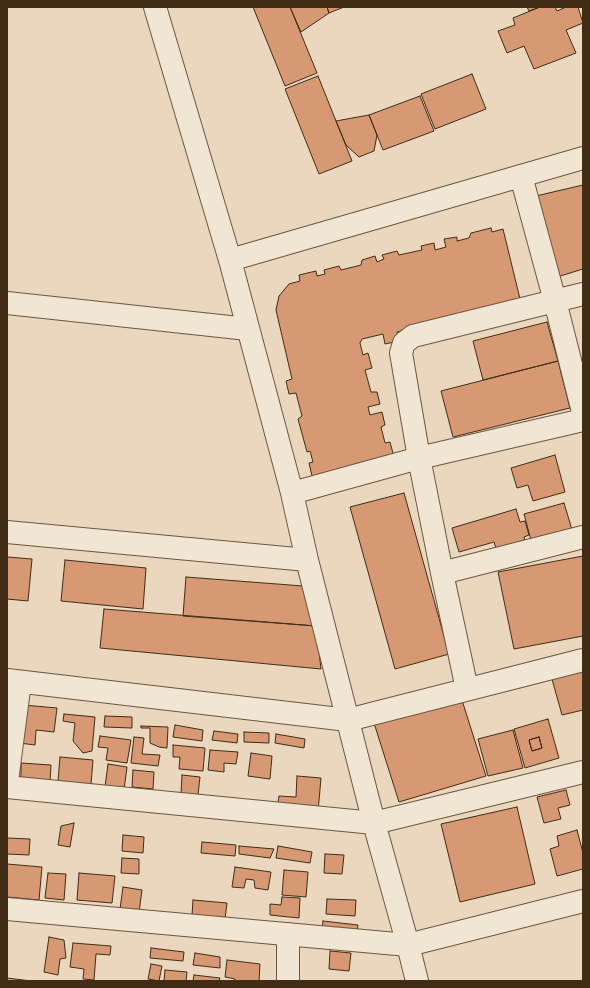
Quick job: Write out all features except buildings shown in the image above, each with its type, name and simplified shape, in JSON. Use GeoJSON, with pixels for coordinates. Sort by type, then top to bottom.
{"type":"FeatureCollection","features":[{"type":"Feature","properties":{"kind":"street"},"geometry":{"type":"LineString","coordinates":[[155,7],[230,260],[292,493],[307,560],[374,823],[417,981]]}},
{"type":"Feature","properties":{"kind":"street"},"geometry":{"type":"LineString","coordinates":[[230,260],[583,158]]}},
{"type":"Feature","properties":{"kind":"street"},"geometry":{"type":"LineString","coordinates":[[521,176],[583,412]]}},
{"type":"Feature","properties":{"kind":"street"},"geometry":{"type":"LineString","coordinates":[[468,689],[442,573],[419,458],[401,354],[404,343],[413,336],[583,294]]}},
{"type":"Feature","properties":{"kind":"street"},"geometry":{"type":"LineString","coordinates":[[7,303],[248,329]]}},
{"type":"Feature","properties":{"kind":"street"},"geometry":{"type":"LineString","coordinates":[[292,493],[419,458],[583,420]]}},
{"type":"Feature","properties":{"kind":"street"},"geometry":{"type":"LineString","coordinates":[[7,532],[307,560]]}},
{"type":"Feature","properties":{"kind":"street"},"geometry":{"type":"LineString","coordinates":[[442,573],[583,537]]}},
{"type":"Feature","properties":{"kind":"street"},"geometry":{"type":"LineString","coordinates":[[7,781],[13,681],[348,720],[583,660]]}},
{"type":"Feature","properties":{"kind":"street"},"geometry":{"type":"LineString","coordinates":[[7,786],[374,823],[583,772]]}},
{"type":"Feature","properties":{"kind":"street"},"geometry":{"type":"LineString","coordinates":[[7,909],[408,944],[583,901]]}},
{"type":"Feature","properties":{"kind":"street"},"geometry":{"type":"LineString","coordinates":[[288,934],[288,981]]}}]}
